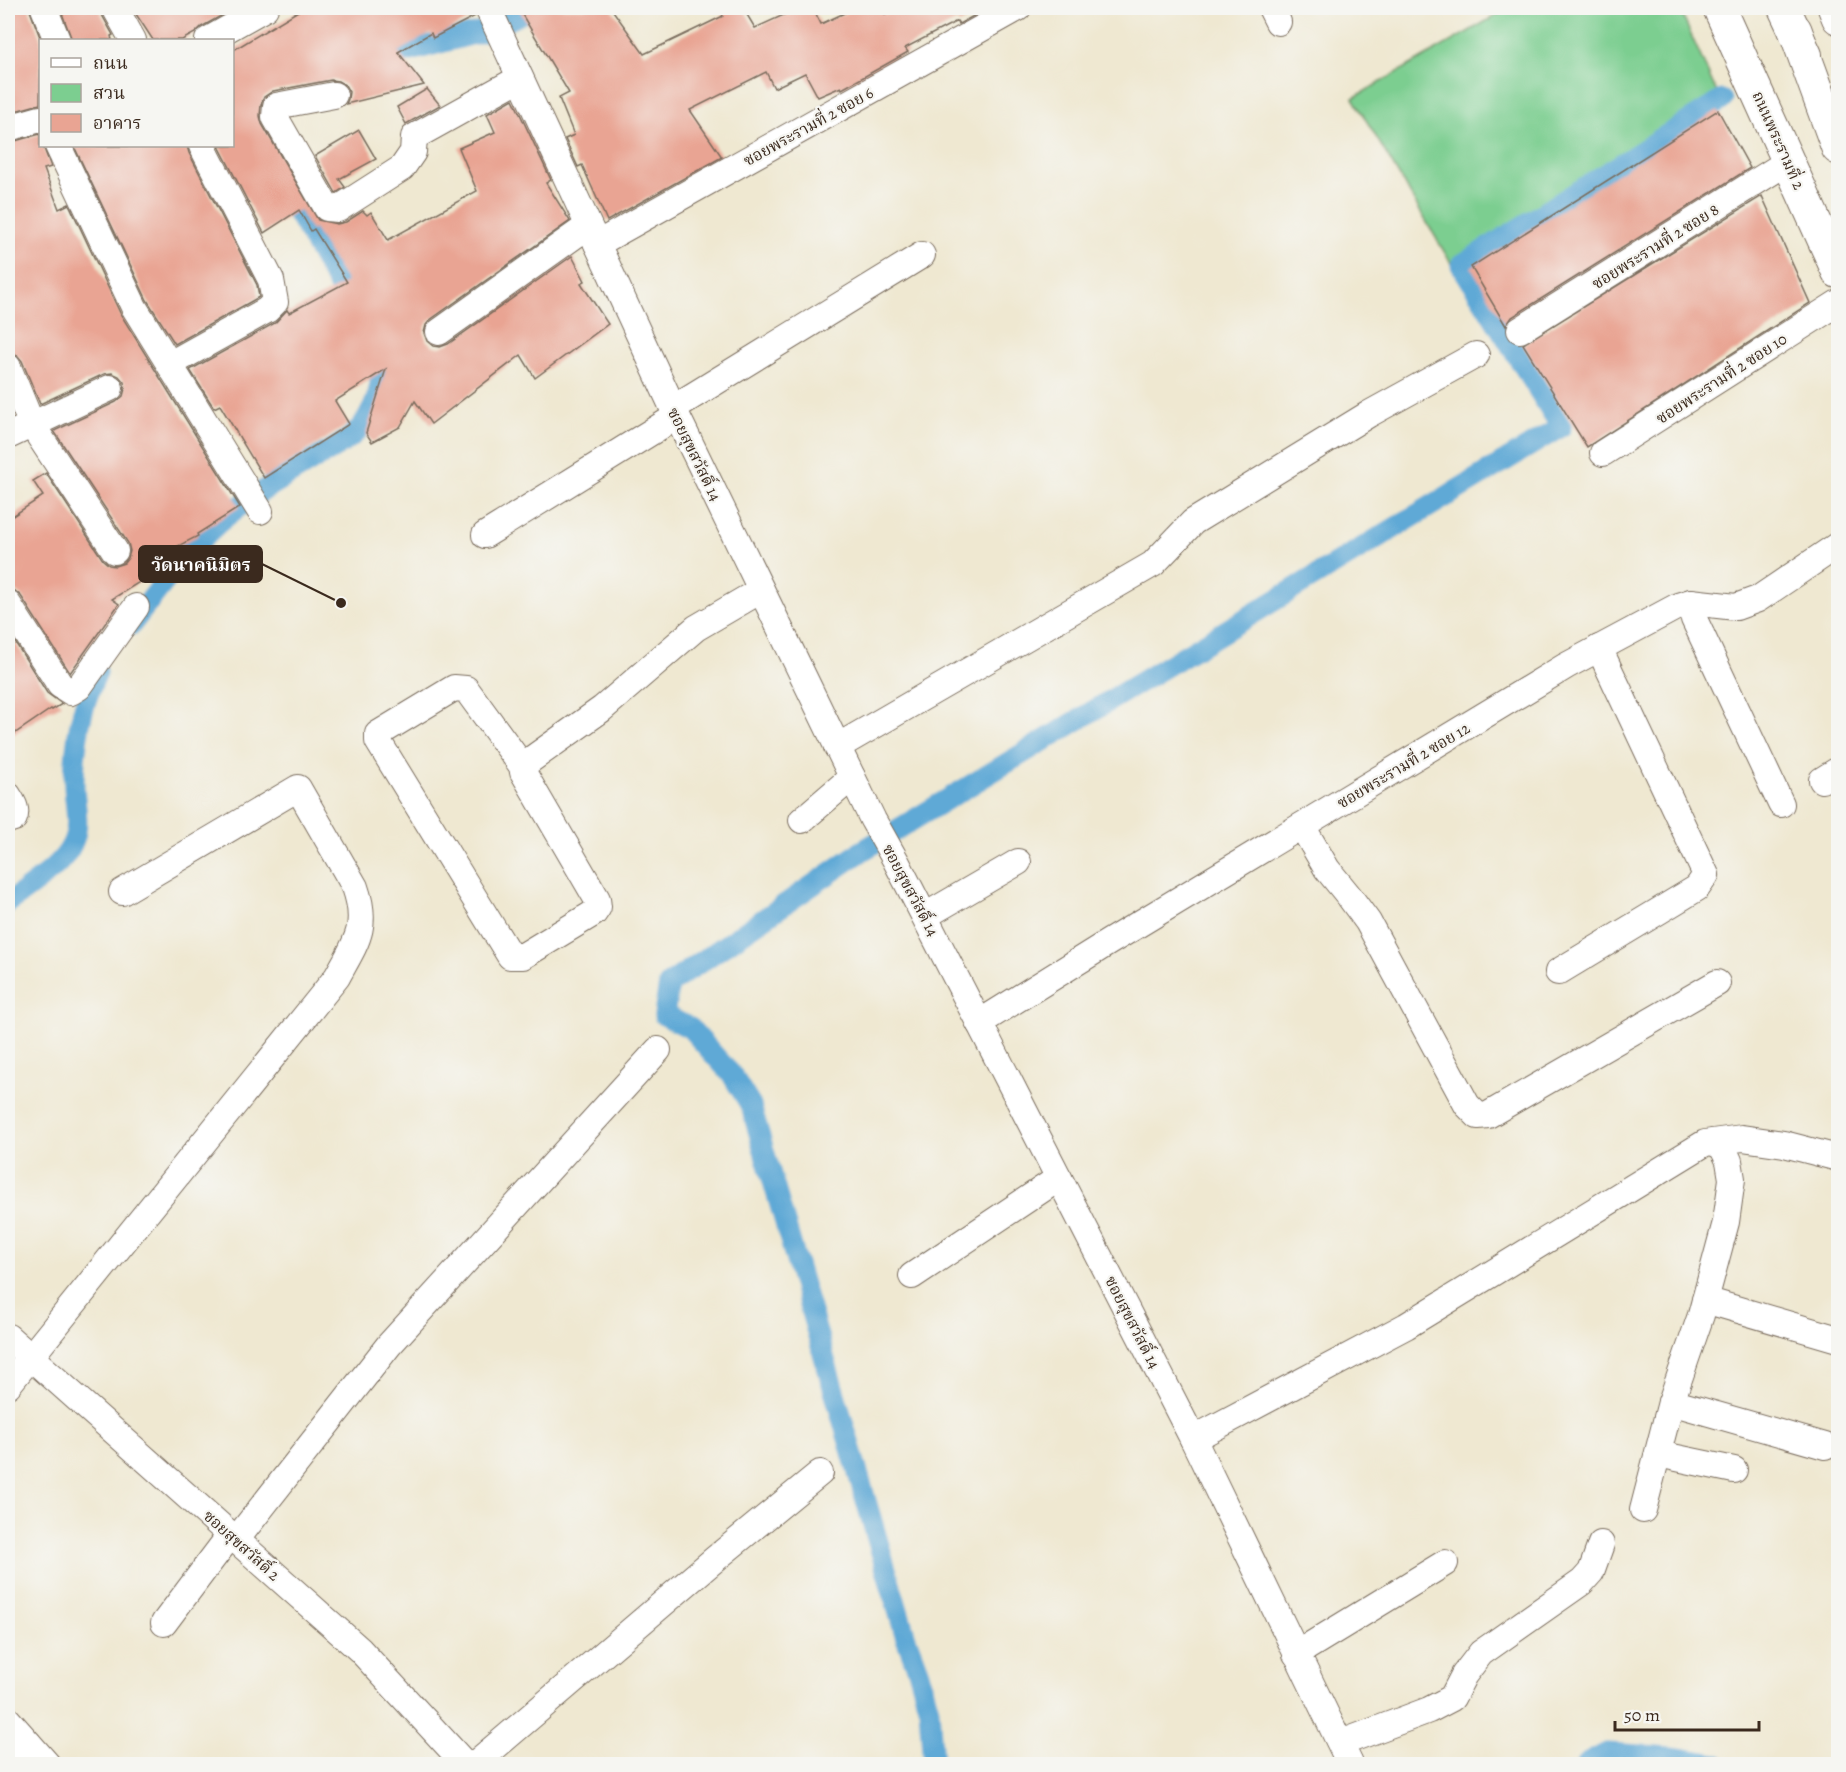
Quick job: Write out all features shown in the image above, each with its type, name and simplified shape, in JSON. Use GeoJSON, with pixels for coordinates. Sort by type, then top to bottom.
{"type":"FeatureCollection","features":[{"type":"Feature","properties":{"kind":"highway"},"geometry":{"type":"LineString","coordinates":[[1789,19],[1839,148]]}},
{"type":"Feature","properties":{"kind":"main road","name":"ถนนพระรามที่ 2"},"geometry":{"type":"LineString","coordinates":[[1719,8],[1839,272]]}},
{"type":"Feature","properties":{"kind":"main road"},"geometry":{"type":"LineString","coordinates":[[1834,8],[1839,18]]}},
{"type":"Feature","properties":{"kind":"main road"},"geometry":{"type":"LineString","coordinates":[[1789,19],[1839,124]]}},
{"type":"Feature","properties":{"kind":"street"},"geometry":{"type":"LineString","coordinates":[[44,8],[57,39]]}},
{"type":"Feature","properties":{"kind":"street"},"geometry":{"type":"LineString","coordinates":[[115,8],[132,39]]}},
{"type":"Feature","properties":{"kind":"street"},"geometry":{"type":"LineString","coordinates":[[210,39],[265,8]]}},
{"type":"Feature","properties":{"kind":"street","name":"ซอยพระรามที่ 2 ซอย 6"},"geometry":{"type":"LineString","coordinates":[[439,332],[593,235],[1018,8]]}},
{"type":"Feature","properties":{"kind":"street","name":"ซอยสุขสวัสดิ์ 14"},"geometry":{"type":"LineString","coordinates":[[494,21],[675,412],[837,747],[1193,1439],[1346,1754]]}},
{"type":"Feature","properties":{"kind":"street"},"geometry":{"type":"LineString","coordinates":[[334,95],[276,106],[275,117],[327,208],[338,209],[402,168],[413,152],[414,137],[520,78]]}},
{"type":"Feature","properties":{"kind":"street"},"geometry":{"type":"LineString","coordinates":[[8,129],[39,119]]}},
{"type":"Feature","properties":{"kind":"street"},"geometry":{"type":"LineString","coordinates":[[58,147],[134,307],[256,504]]}},
{"type":"Feature","properties":{"kind":"street"},"geometry":{"type":"LineString","coordinates":[[170,364],[267,310],[274,302],[271,280],[203,147]]}},
{"type":"Feature","properties":{"kind":"street","name":"ซอยพระรามที่ 2 ซอย 8"},"geometry":{"type":"LineString","coordinates":[[1520,330],[1789,161]]}},
{"type":"Feature","properties":{"kind":"street"},"geometry":{"type":"LineString","coordinates":[[485,535],[922,255]]}},
{"type":"Feature","properties":{"kind":"street","name":"ซอยพระรามที่ 2 ซอย 10"},"geometry":{"type":"LineString","coordinates":[[1603,453],[1839,303]]}},
{"type":"Feature","properties":{"kind":"street"},"geometry":{"type":"LineString","coordinates":[[837,747],[1153,564],[1193,522],[1369,414],[1476,355]]}},
{"type":"Feature","properties":{"kind":"street"},"geometry":{"type":"LineString","coordinates":[[8,367],[32,425],[115,551]]}},
{"type":"Feature","properties":{"kind":"street"},"geometry":{"type":"LineString","coordinates":[[8,436],[110,388]]}},
{"type":"Feature","properties":{"kind":"street","name":"ซอยพระรามที่ 2 ซอย 12"},"geometry":{"type":"LineString","coordinates":[[979,1023],[1566,666],[1678,606],[1691,602],[1736,607],[1758,599],[1839,545]]}},
{"type":"Feature","properties":{"kind":"street"},"geometry":{"type":"LineString","coordinates":[[522,766],[602,709],[696,628],[761,590]]}},
{"type":"Feature","properties":{"kind":"street"},"geometry":{"type":"LineString","coordinates":[[1691,602],[1694,619],[1781,804]]}},
{"type":"Feature","properties":{"kind":"street"},"geometry":{"type":"LineString","coordinates":[[8,604],[60,685],[71,692],[79,687],[136,607]]}},
{"type":"Feature","properties":{"kind":"street"},"geometry":{"type":"LineString","coordinates":[[1558,972],[1697,888],[1706,875],[1599,648]]}},
{"type":"Feature","properties":{"kind":"street"},"geometry":{"type":"LineString","coordinates":[[454,688],[466,689],[522,766],[523,772],[597,899],[598,907],[594,912],[523,956],[510,956],[378,741],[378,734],[454,688]]}},
{"type":"Feature","properties":{"kind":"street"},"geometry":{"type":"LineString","coordinates":[[801,820],[852,777]]}},
{"type":"Feature","properties":{"kind":"street"},"geometry":{"type":"LineString","coordinates":[[8,1385],[337,977],[360,936],[361,903],[355,887],[298,789],[122,892]]}},
{"type":"Feature","properties":{"kind":"street"},"geometry":{"type":"LineString","coordinates":[[1302,826],[1327,869],[1368,922],[1467,1105],[1478,1116],[1488,1115],[1717,983]]}},
{"type":"Feature","properties":{"kind":"street"},"geometry":{"type":"LineString","coordinates":[[925,916],[1018,862]]}},
{"type":"Feature","properties":{"kind":"street"},"geometry":{"type":"LineString","coordinates":[[164,1623],[389,1346],[658,1050]]}},
{"type":"Feature","properties":{"kind":"street"},"geometry":{"type":"LineString","coordinates":[[1193,1439],[1406,1326],[1705,1143],[1742,1138],[1784,1144],[1839,1158]]}},
{"type":"Feature","properties":{"kind":"street"},"geometry":{"type":"LineString","coordinates":[[1643,1510],[1671,1402],[1726,1222],[1732,1179],[1729,1161],[1723,1148],[1714,1142]]}},
{"type":"Feature","properties":{"kind":"street"},"geometry":{"type":"LineString","coordinates":[[912,1276],[1059,1178]]}},
{"type":"Feature","properties":{"kind":"street"},"geometry":{"type":"LineString","coordinates":[[1704,1300],[1839,1339]]}},
{"type":"Feature","properties":{"kind":"street","name":"ซอยสุขสวัสดิ์ 2"},"geometry":{"type":"LineString","coordinates":[[8,1337],[360,1650],[465,1764]]}},
{"type":"Feature","properties":{"kind":"street"},"geometry":{"type":"LineString","coordinates":[[1671,1402],[1825,1446]]}},
{"type":"Feature","properties":{"kind":"street"},"geometry":{"type":"LineString","coordinates":[[1658,1454],[1734,1470]]}},
{"type":"Feature","properties":{"kind":"street"},"geometry":{"type":"LineString","coordinates":[[475,1764],[715,1559],[820,1473]]}},
{"type":"Feature","properties":{"kind":"street"},"geometry":{"type":"LineString","coordinates":[[1346,1754],[1452,1698],[1464,1675],[1481,1653],[1582,1582],[1591,1572],[1601,1544]]}},
{"type":"Feature","properties":{"kind":"street"},"geometry":{"type":"LineString","coordinates":[[1296,1654],[1445,1563]]}},
{"type":"Feature","properties":{"kind":"street"},"geometry":{"type":"LineString","coordinates":[[8,1720],[47,1764]]}},
{"type":"Feature","properties":{"kind":"street"},"geometry":{"type":"LineString","coordinates":[[9,1764],[28,1743]]}},
{"type":"Feature","properties":{"kind":"green space"},"geometry":{"type":"Polygon","coordinates":[[[1509,8],[1679,8],[1717,93],[1452,265],[1353,98],[1509,8]]]}},
{"type":"Feature","properties":{"kind":"building"},"geometry":{"type":"Polygon","coordinates":[[[8,8],[29,8],[41,39],[39,104],[8,113],[8,8]]]}},
{"type":"Feature","properties":{"kind":"building"},"geometry":{"type":"Polygon","coordinates":[[[60,8],[100,8],[113,35],[112,39],[72,39],[60,8]]]}},
{"type":"Feature","properties":{"kind":"building"},"geometry":{"type":"Polygon","coordinates":[[[132,8],[235,8],[184,39],[152,39],[132,8]]]}},
{"type":"Feature","properties":{"kind":"building"},"geometry":{"type":"Polygon","coordinates":[[[303,8],[473,8],[475,16],[433,38],[431,33],[398,52],[424,85],[346,104],[349,92],[345,85],[338,81],[331,80],[273,91],[264,97],[261,105],[262,124],[318,220],[337,224],[346,222],[363,211],[367,215],[371,212],[388,240],[477,191],[459,148],[495,132],[487,114],[513,99],[551,180],[546,183],[570,221],[430,320],[424,333],[427,341],[433,346],[440,347],[448,344],[572,256],[585,281],[581,283],[608,324],[535,378],[521,355],[431,424],[415,401],[400,427],[372,442],[366,433],[386,369],[335,401],[349,424],[264,478],[220,405],[214,408],[190,370],[275,323],[287,310],[289,313],[347,282],[314,229],[311,231],[299,210],[264,233],[220,147],[234,147],[234,50],[303,8]]]}},
{"type":"Feature","properties":{"kind":"building"},"geometry":{"type":"Polygon","coordinates":[[[518,8],[611,8],[644,54],[723,16],[722,13],[733,8],[743,8],[755,28],[799,8],[813,8],[821,24],[855,8],[882,8],[885,14],[898,8],[988,8],[959,24],[957,21],[905,48],[908,52],[842,89],[841,87],[818,97],[805,73],[774,88],[766,72],[690,110],[722,157],[607,221],[582,165],[578,167],[565,139],[574,135],[559,98],[569,93],[518,8]]]}},
{"type":"Feature","properties":{"kind":"building"},"geometry":{"type":"Polygon","coordinates":[[[427,89],[440,105],[406,124],[397,107],[427,89]]]}},
{"type":"Feature","properties":{"kind":"building"},"geometry":{"type":"Polygon","coordinates":[[[1718,110],[1750,168],[1512,317],[1506,326],[1471,267],[1718,110]]]}},
{"type":"Feature","properties":{"kind":"building"},"geometry":{"type":"Polygon","coordinates":[[[359,130],[376,159],[339,179],[345,187],[336,193],[315,156],[359,130]]]}},
{"type":"Feature","properties":{"kind":"building"},"geometry":{"type":"Polygon","coordinates":[[[39,134],[39,147],[43,147],[51,167],[44,169],[59,209],[69,204],[121,315],[240,507],[197,534],[198,536],[164,553],[170,563],[112,599],[119,604],[70,673],[21,596],[8,589],[8,519],[43,496],[33,481],[46,473],[103,560],[115,566],[124,563],[130,551],[128,543],[54,431],[116,402],[123,396],[125,389],[124,382],[119,376],[112,373],[104,374],[40,404],[22,361],[17,355],[8,352],[8,143],[39,134]]]}},
{"type":"Feature","properties":{"kind":"building"},"geometry":{"type":"Polygon","coordinates":[[[74,147],[187,147],[257,285],[259,297],[175,344],[147,300],[74,147]]]}},
{"type":"Feature","properties":{"kind":"building"},"geometry":{"type":"Polygon","coordinates":[[[1762,196],[1810,303],[1587,447],[1523,344],[1762,196]]]}},
{"type":"Feature","properties":{"kind":"building"},"geometry":{"type":"Polygon","coordinates":[[[8,631],[47,693],[62,704],[8,738],[8,631]]]}},
{"type":"Feature","properties":{"kind":"waterway"},"geometry":{"type":"LineString","coordinates":[[372,61],[489,30],[532,8]]}},
{"type":"Feature","properties":{"kind":"waterway"},"geometry":{"type":"LineString","coordinates":[[933,1764],[929,1709],[906,1638],[751,1106],[732,1075],[690,1028],[664,1015],[669,984],[862,851],[1561,427],[1461,265],[1722,100]]}},
{"type":"Feature","properties":{"kind":"waterway"},"geometry":{"type":"LineString","coordinates":[[282,186],[353,310]]}},
{"type":"Feature","properties":{"kind":"waterway"},"geometry":{"type":"LineString","coordinates":[[131,625],[179,564],[223,520],[262,492],[344,442],[360,427],[368,417],[378,394],[380,369],[373,345]]}},
{"type":"Feature","properties":{"kind":"waterway"},"geometry":{"type":"LineString","coordinates":[[8,903],[52,869],[72,844],[76,828],[74,780],[77,738],[83,711],[97,672]]}},
{"type":"Feature","properties":{"kind":"waterway"},"geometry":{"type":"LineString","coordinates":[[1586,1764],[1607,1753],[1671,1757],[1716,1764]]}},
{"type":"Feature","properties":{"kind":"place","name":"วัดนาคนิมิตร"},"geometry":{"type":"Point","coordinates":[341,603]}}]}
